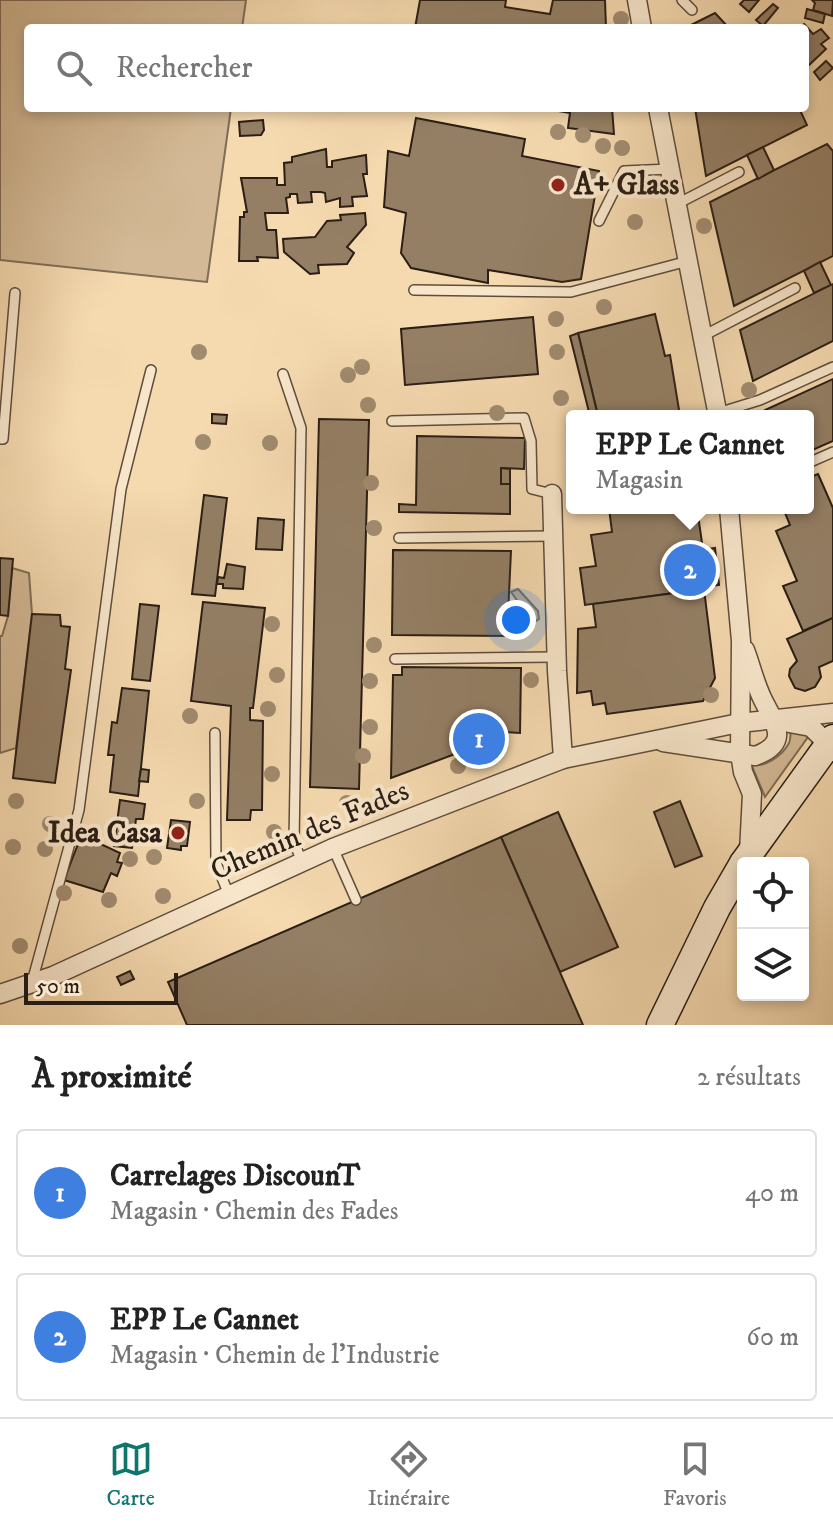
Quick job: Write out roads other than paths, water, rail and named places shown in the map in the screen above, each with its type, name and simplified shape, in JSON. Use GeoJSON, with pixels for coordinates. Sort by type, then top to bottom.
{"type":"FeatureCollection","features":[{"type":"Feature","properties":{"kind":"main road"},"geometry":{"type":"LineString","coordinates":[[747,857],[830,741]]}},
{"type":"Feature","properties":{"kind":"main road"},"geometry":{"type":"LineString","coordinates":[[660,1025],[737,874]]}},
{"type":"Feature","properties":{"kind":"street"},"geometry":{"type":"LineString","coordinates":[[637,0],[641,24]]}},
{"type":"Feature","properties":{"kind":"street"},"geometry":{"type":"LineString","coordinates":[[660,112],[717,410]]}},
{"type":"Feature","properties":{"kind":"street"},"geometry":{"type":"LineString","coordinates":[[552,494],[556,657],[563,759]]}},
{"type":"Feature","properties":{"kind":"street"},"geometry":{"type":"LineString","coordinates":[[730,514],[741,641],[740,753],[743,772],[752,794],[745,857]]}},
{"type":"Feature","properties":{"kind":"street"},"geometry":{"type":"LineString","coordinates":[[648,740],[755,756],[769,751],[776,740],[776,721],[763,699],[741,641]]}},
{"type":"Feature","properties":{"kind":"street"},"geometry":{"type":"LineString","coordinates":[[776,721],[833,713]]}},
{"type":"Feature","properties":{"kind":"street"},"geometry":{"type":"LineString","coordinates":[[776,721],[811,727],[830,741]]}},
{"type":"Feature","properties":{"kind":"street","name":"Chemin des Fades"},"geometry":{"type":"LineString","coordinates":[[0,994],[53,976],[333,848],[563,759],[739,723],[776,721]]}},
{"type":"Feature","properties":{"kind":"lane"},"geometry":{"type":"LineString","coordinates":[[682,0],[692,10]]}},
{"type":"Feature","properties":{"kind":"lane"},"geometry":{"type":"LineString","coordinates":[[599,221],[624,171],[670,169]]}},
{"type":"Feature","properties":{"kind":"lane"},"geometry":{"type":"LineString","coordinates":[[677,204],[739,172]]}},
{"type":"Feature","properties":{"kind":"lane"},"geometry":{"type":"LineString","coordinates":[[414,290],[571,292],[688,261]]}},
{"type":"Feature","properties":{"kind":"lane"},"geometry":{"type":"LineString","coordinates":[[703,336],[795,288]]}},
{"type":"Feature","properties":{"kind":"lane"},"geometry":{"type":"LineString","coordinates":[[0,439],[3,439],[15,293]]}},
{"type":"Feature","properties":{"kind":"lane"},"geometry":{"type":"LineString","coordinates":[[732,410],[833,367]]}},
{"type":"Feature","properties":{"kind":"lane"},"geometry":{"type":"LineString","coordinates":[[32,982],[79,810],[121,489],[151,370]]}},
{"type":"Feature","properties":{"kind":"lane"},"geometry":{"type":"LineString","coordinates":[[283,374],[301,428],[294,842],[302,862]]}},
{"type":"Feature","properties":{"kind":"lane"},"geometry":{"type":"LineString","coordinates":[[392,421],[524,418],[531,441],[532,489],[552,494]]}},
{"type":"Feature","properties":{"kind":"lane"},"geometry":{"type":"LineString","coordinates":[[814,460],[833,452]]}},
{"type":"Feature","properties":{"kind":"lane"},"geometry":{"type":"LineString","coordinates":[[399,538],[553,536]]}},
{"type":"Feature","properties":{"kind":"lane"},"geometry":{"type":"LineString","coordinates":[[395,659],[556,657]]}},
{"type":"Feature","properties":{"kind":"lane"},"geometry":{"type":"LineString","coordinates":[[215,733],[216,863],[229,895]]}},
{"type":"Feature","properties":{"kind":"lane"},"geometry":{"type":"LineString","coordinates":[[333,848],[356,900]]}},
{"type":"Feature","properties":{"kind":"place","name":"A+ Glass"},"geometry":{"type":"Point","coordinates":[558,185]}},
{"type":"Feature","properties":{"kind":"place","name":"EPP Le Cannet"},"geometry":{"type":"Point","coordinates":[690,570]}},
{"type":"Feature","properties":{"kind":"place","name":"Carrelages DiscounT"},"geometry":{"type":"Point","coordinates":[479,739]}},
{"type":"Feature","properties":{"kind":"place","name":"Idea Casa"},"geometry":{"type":"Point","coordinates":[178,833]}}]}
